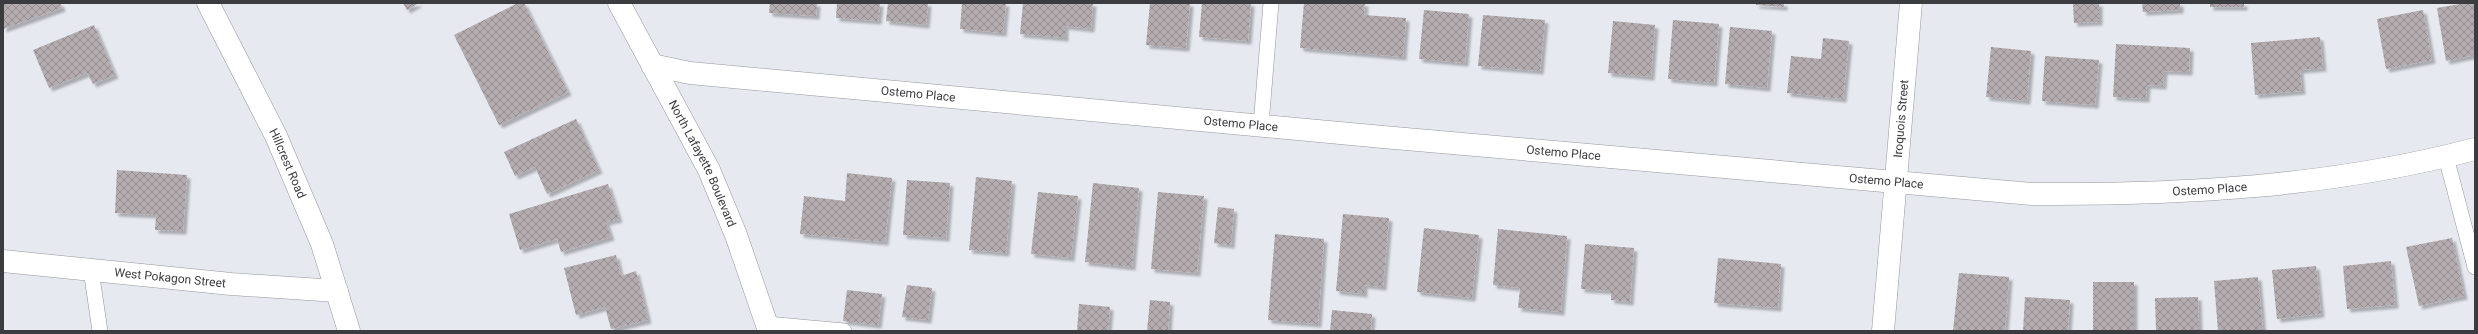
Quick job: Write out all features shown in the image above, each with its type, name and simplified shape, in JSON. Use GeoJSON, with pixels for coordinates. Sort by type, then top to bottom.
{"type":"FeatureCollection","features":[{"type":"Feature","properties":{"kind":"street","name":"Hillcrest Road"},"geometry":{"type":"LineString","coordinates":[[208,3],[276,136],[322,244],[349,331]]}},
{"type":"Feature","properties":{"kind":"street","name":"North Lafayette Boulevard"},"geometry":{"type":"LineString","coordinates":[[619,3],[709,170],[736,235],[768,328]]}},
{"type":"Feature","properties":{"kind":"street","name":"Iroquois Street"},"geometry":{"type":"LineString","coordinates":[[1883,331],[1897,182],[1911,3]]}},
{"type":"Feature","properties":{"kind":"street","name":"Ostemo Place"},"geometry":{"type":"LineString","coordinates":[[652,65],[690,73],[2032,194],[2115,194],[2216,190],[2358,174],[2446,157],[2475,149]]}},
{"type":"Feature","properties":{"kind":"street","name":"West Pokagon Street"},"geometry":{"type":"LineString","coordinates":[[3,261],[231,284],[337,291]]}},
{"type":"Feature","properties":{"kind":"lane"},"geometry":{"type":"LineString","coordinates":[[1261,125],[1271,3]]}},
{"type":"Feature","properties":{"kind":"lane"},"geometry":{"type":"LineString","coordinates":[[2446,157],[2475,267]]}},
{"type":"Feature","properties":{"kind":"lane"},"geometry":{"type":"LineString","coordinates":[[91,270],[100,331]]}},
{"type":"Feature","properties":{"kind":"lane"},"geometry":{"type":"LineString","coordinates":[[768,328],[844,331]]}},
{"type":"Feature","properties":{"kind":"building"},"geometry":{"type":"Polygon","coordinates":[[[3,3],[60,3],[62,8],[3,29],[3,3]]]}},
{"type":"Feature","properties":{"kind":"building"},"geometry":{"type":"Polygon","coordinates":[[[403,3],[419,3],[407,10],[403,3]]]}},
{"type":"Feature","properties":{"kind":"building"},"geometry":{"type":"Polygon","coordinates":[[[518,3],[524,3],[568,92],[499,125],[454,35],[518,3]]]}},
{"type":"Feature","properties":{"kind":"building"},"geometry":{"type":"Polygon","coordinates":[[[770,3],[817,3],[816,16],[769,13],[770,3]]]}},
{"type":"Feature","properties":{"kind":"building"},"geometry":{"type":"Polygon","coordinates":[[[837,3],[880,3],[878,21],[836,18],[837,3]]]}},
{"type":"Feature","properties":{"kind":"building"},"geometry":{"type":"Polygon","coordinates":[[[888,3],[928,3],[926,25],[886,21],[888,3]]]}},
{"type":"Feature","properties":{"kind":"building"},"geometry":{"type":"Polygon","coordinates":[[[962,3],[1006,3],[1003,33],[960,29],[962,3]]]}},
{"type":"Feature","properties":{"kind":"building"},"geometry":{"type":"Polygon","coordinates":[[[1023,3],[1093,3],[1091,29],[1065,26],[1065,38],[1020,34],[1023,3]]]}},
{"type":"Feature","properties":{"kind":"building"},"geometry":{"type":"Polygon","coordinates":[[[1150,3],[1190,3],[1186,48],[1146,45],[1150,3]]]}},
{"type":"Feature","properties":{"kind":"building"},"geometry":{"type":"Polygon","coordinates":[[[1202,3],[1251,3],[1248,41],[1199,37],[1202,3]]]}},
{"type":"Feature","properties":{"kind":"building"},"geometry":{"type":"Polygon","coordinates":[[[1304,3],[1365,3],[1364,15],[1406,18],[1403,57],[1300,48],[1304,3]]]}},
{"type":"Feature","properties":{"kind":"building"},"geometry":{"type":"Polygon","coordinates":[[[1756,3],[1784,3],[1784,7],[1756,5],[1756,3]]]}},
{"type":"Feature","properties":{"kind":"building"},"geometry":{"type":"Polygon","coordinates":[[[2073,3],[2099,3],[2099,22],[2074,23],[2073,3]]]}},
{"type":"Feature","properties":{"kind":"building"},"geometry":{"type":"Polygon","coordinates":[[[2142,3],[2180,3],[2180,10],[2143,12],[2142,3]]]}},
{"type":"Feature","properties":{"kind":"building"},"geometry":{"type":"Polygon","coordinates":[[[2210,3],[2244,3],[2244,7],[2210,7],[2210,3]]]}},
{"type":"Feature","properties":{"kind":"building"},"geometry":{"type":"Polygon","coordinates":[[[2475,3],[2475,55],[2446,61],[2437,8],[2475,3]]]}},
{"type":"Feature","properties":{"kind":"building"},"geometry":{"type":"Polygon","coordinates":[[[1424,10],[1469,14],[1465,63],[1419,59],[1424,10]]]}},
{"type":"Feature","properties":{"kind":"building"},"geometry":{"type":"Polygon","coordinates":[[[2423,10],[2432,60],[2386,69],[2377,19],[2423,10]]]}},
{"type":"Feature","properties":{"kind":"building"},"geometry":{"type":"Polygon","coordinates":[[[1483,15],[1545,20],[1540,71],[1478,66],[1483,15]]]}},
{"type":"Feature","properties":{"kind":"building"},"geometry":{"type":"Polygon","coordinates":[[[1673,20],[1719,24],[1714,83],[1668,79],[1673,20]]]}},
{"type":"Feature","properties":{"kind":"building"},"geometry":{"type":"Polygon","coordinates":[[[1613,21],[1655,25],[1651,77],[1608,73],[1613,21]]]}},
{"type":"Feature","properties":{"kind":"building"},"geometry":{"type":"Polygon","coordinates":[[[94,25],[115,75],[93,84],[87,73],[49,88],[33,50],[94,25]]]}},
{"type":"Feature","properties":{"kind":"building"},"geometry":{"type":"Polygon","coordinates":[[[1730,27],[1772,31],[1767,88],[1725,84],[1730,27]]]}},
{"type":"Feature","properties":{"kind":"building"},"geometry":{"type":"Polygon","coordinates":[[[2320,37],[2323,68],[2300,70],[2302,91],[2255,95],[2251,43],[2320,37]]]}},
{"type":"Feature","properties":{"kind":"building"},"geometry":{"type":"Polygon","coordinates":[[[1823,38],[1849,41],[1843,99],[1787,93],[1791,56],[1821,59],[1823,38]]]}},
{"type":"Feature","properties":{"kind":"building"},"geometry":{"type":"Polygon","coordinates":[[[2116,44],[2190,48],[2189,72],[2164,71],[2163,86],[2147,85],[2146,99],[2113,97],[2116,44]]]}},
{"type":"Feature","properties":{"kind":"building"},"geometry":{"type":"Polygon","coordinates":[[[1991,47],[2031,51],[2027,101],[1986,97],[1991,47]]]}},
{"type":"Feature","properties":{"kind":"building"},"geometry":{"type":"Polygon","coordinates":[[[2045,56],[2099,60],[2095,105],[2042,101],[2045,56]]]}},
{"type":"Feature","properties":{"kind":"building"},"geometry":{"type":"Polygon","coordinates":[[[576,119],[599,170],[547,194],[535,167],[515,176],[504,152],[576,119]]]}},
{"type":"Feature","properties":{"kind":"building"},"geometry":{"type":"Polygon","coordinates":[[[117,170],[187,175],[183,231],[155,230],[156,215],[115,213],[117,170]]]}},
{"type":"Feature","properties":{"kind":"building"},"geometry":{"type":"Polygon","coordinates":[[[847,173],[892,178],[885,242],[800,234],[804,196],[845,201],[847,173]]]}},
{"type":"Feature","properties":{"kind":"building"},"geometry":{"type":"Polygon","coordinates":[[[976,177],[1012,181],[1006,253],[969,250],[976,177]]]}},
{"type":"Feature","properties":{"kind":"building"},"geometry":{"type":"Polygon","coordinates":[[[907,180],[950,183],[946,238],[903,235],[907,180]]]}},
{"type":"Feature","properties":{"kind":"building"},"geometry":{"type":"Polygon","coordinates":[[[1093,183],[1139,188],[1132,267],[1085,262],[1093,183]]]}},
{"type":"Feature","properties":{"kind":"building"},"geometry":{"type":"Polygon","coordinates":[[[608,184],[619,219],[606,222],[611,237],[561,252],[557,239],[520,250],[509,214],[608,184]]]}},
{"type":"Feature","properties":{"kind":"building"},"geometry":{"type":"Polygon","coordinates":[[[1038,192],[1078,196],[1071,258],[1031,254],[1038,192]]]}},
{"type":"Feature","properties":{"kind":"building"},"geometry":{"type":"Polygon","coordinates":[[[1158,192],[1204,196],[1197,273],[1151,269],[1158,192]]]}},
{"type":"Feature","properties":{"kind":"building"},"geometry":{"type":"Polygon","coordinates":[[[1218,207],[1234,209],[1231,245],[1214,243],[1218,207]]]}},
{"type":"Feature","properties":{"kind":"building"},"geometry":{"type":"Polygon","coordinates":[[[1343,214],[1389,218],[1383,287],[1364,285],[1364,294],[1336,291],[1343,214]]]}},
{"type":"Feature","properties":{"kind":"building"},"geometry":{"type":"Polygon","coordinates":[[[1424,228],[1479,235],[1472,298],[1417,292],[1424,228]]]}},
{"type":"Feature","properties":{"kind":"building"},"geometry":{"type":"Polygon","coordinates":[[[1498,229],[1567,236],[1561,312],[1518,308],[1520,288],[1493,285],[1498,229]]]}},
{"type":"Feature","properties":{"kind":"building"},"geometry":{"type":"Polygon","coordinates":[[[1275,234],[1324,239],[1318,324],[1268,320],[1275,234]]]}},
{"type":"Feature","properties":{"kind":"building"},"geometry":{"type":"Polygon","coordinates":[[[2452,238],[2464,296],[2419,306],[2406,247],[2452,238]]]}},
{"type":"Feature","properties":{"kind":"building"},"geometry":{"type":"Polygon","coordinates":[[[1585,244],[1634,248],[1630,302],[1611,300],[1611,291],[1581,289],[1585,244]]]}},
{"type":"Feature","properties":{"kind":"building"},"geometry":{"type":"Polygon","coordinates":[[[616,255],[621,276],[636,271],[648,320],[611,329],[605,307],[576,315],[564,268],[616,255]]]}},
{"type":"Feature","properties":{"kind":"building"},"geometry":{"type":"Polygon","coordinates":[[[1718,258],[1781,264],[1778,308],[1714,303],[1718,258]]]}},
{"type":"Feature","properties":{"kind":"building"},"geometry":{"type":"Polygon","coordinates":[[[2391,261],[2395,305],[2347,309],[2343,266],[2391,261]]]}},
{"type":"Feature","properties":{"kind":"building"},"geometry":{"type":"Polygon","coordinates":[[[2316,266],[2321,314],[2277,319],[2272,270],[2316,266]]]}},
{"type":"Feature","properties":{"kind":"building"},"geometry":{"type":"Polygon","coordinates":[[[1959,273],[2009,277],[2005,331],[1953,331],[1959,273]]]}},
{"type":"Feature","properties":{"kind":"building"},"geometry":{"type":"Polygon","coordinates":[[[2258,277],[2263,331],[2218,331],[2214,281],[2258,277]]]}},
{"type":"Feature","properties":{"kind":"building"},"geometry":{"type":"Polygon","coordinates":[[[2093,282],[2134,282],[2134,331],[2093,331],[2093,282]]]}},
{"type":"Feature","properties":{"kind":"building"},"geometry":{"type":"Polygon","coordinates":[[[907,285],[932,288],[928,320],[902,317],[907,285]]]}},
{"type":"Feature","properties":{"kind":"building"},"geometry":{"type":"Polygon","coordinates":[[[847,290],[882,294],[878,325],[843,321],[847,290]]]}},
{"type":"Feature","properties":{"kind":"building"},"geometry":{"type":"Polygon","coordinates":[[[2025,297],[2070,300],[2068,331],[2023,331],[2025,297]]]}},
{"type":"Feature","properties":{"kind":"building"},"geometry":{"type":"Polygon","coordinates":[[[2198,297],[2199,331],[2156,331],[2155,298],[2198,297]]]}},
{"type":"Feature","properties":{"kind":"building"},"geometry":{"type":"Polygon","coordinates":[[[1150,300],[1170,302],[1168,331],[1147,331],[1150,300]]]}},
{"type":"Feature","properties":{"kind":"building"},"geometry":{"type":"Polygon","coordinates":[[[1079,304],[1110,307],[1108,331],[1077,331],[1079,304]]]}},
{"type":"Feature","properties":{"kind":"building"},"geometry":{"type":"Polygon","coordinates":[[[1332,310],[1372,314],[1371,331],[1330,331],[1332,310]]]}}]}
